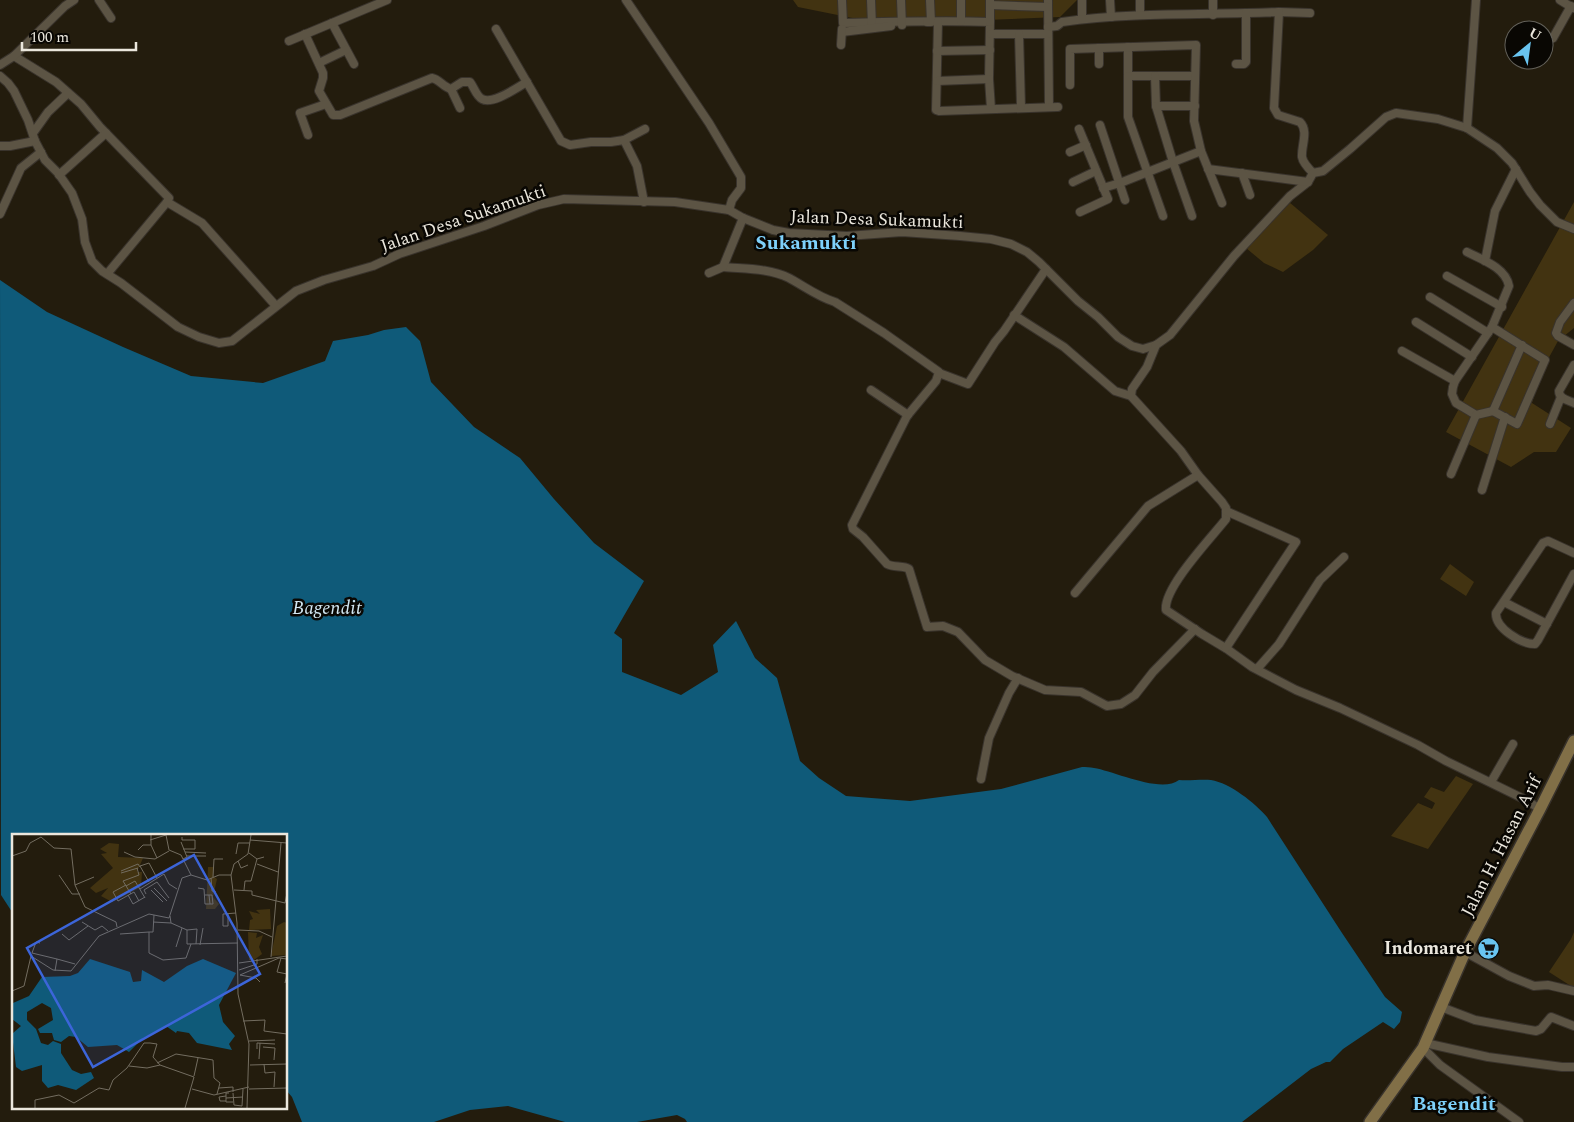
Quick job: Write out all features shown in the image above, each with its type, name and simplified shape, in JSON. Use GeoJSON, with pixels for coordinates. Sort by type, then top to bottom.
{"type":"FeatureCollection","features":[{"type":"Feature","properties":{"kind":"main road","name":"Jalan H. Hasan Arif"},"geometry":{"type":"LineString","coordinates":[[1370,1122],[1424,1046],[1465,952],[1574,741]]}},
{"type":"Feature","properties":{"kind":"street"},"geometry":{"type":"LineString","coordinates":[[0,65],[14,56],[74,0]]}},
{"type":"Feature","properties":{"kind":"street"},"geometry":{"type":"LineString","coordinates":[[100,0],[111,18]]}},
{"type":"Feature","properties":{"kind":"street"},"geometry":{"type":"LineString","coordinates":[[289,41],[387,0]]}},
{"type":"Feature","properties":{"kind":"street"},"geometry":{"type":"LineString","coordinates":[[626,0],[709,123],[741,177],[740,188],[732,200],[729,210]]}},
{"type":"Feature","properties":{"kind":"street"},"geometry":{"type":"LineString","coordinates":[[841,45],[842,0]]}},
{"type":"Feature","properties":{"kind":"street"},"geometry":{"type":"LineString","coordinates":[[871,0],[872,25]]}},
{"type":"Feature","properties":{"kind":"street"},"geometry":{"type":"LineString","coordinates":[[901,0],[902,23]]}},
{"type":"Feature","properties":{"kind":"street"},"geometry":{"type":"LineString","coordinates":[[930,0],[936,51],[936,110],[1058,107]]}},
{"type":"Feature","properties":{"kind":"street"},"geometry":{"type":"LineString","coordinates":[[961,0],[961,21]]}},
{"type":"Feature","properties":{"kind":"street"},"geometry":{"type":"LineString","coordinates":[[1082,0],[1082,19]]}},
{"type":"Feature","properties":{"kind":"street"},"geometry":{"type":"LineString","coordinates":[[1110,0],[1110,17]]}},
{"type":"Feature","properties":{"kind":"street"},"geometry":{"type":"LineString","coordinates":[[1140,0],[1140,14]]}},
{"type":"Feature","properties":{"kind":"street"},"geometry":{"type":"LineString","coordinates":[[1213,0],[1213,14]]}},
{"type":"Feature","properties":{"kind":"street"},"geometry":{"type":"LineString","coordinates":[[1467,128],[1476,0]]}},
{"type":"Feature","properties":{"kind":"street"},"geometry":{"type":"LineString","coordinates":[[1554,36],[1572,7],[1560,0]]}},
{"type":"Feature","properties":{"kind":"street"},"geometry":{"type":"LineString","coordinates":[[991,109],[990,3],[1048,3],[1049,107]]}},
{"type":"Feature","properties":{"kind":"street"},"geometry":{"type":"LineString","coordinates":[[1279,12],[1274,108],[1278,115],[1302,124],[1304,129],[1302,158],[1313,174]]}},
{"type":"Feature","properties":{"kind":"street"},"geometry":{"type":"LineString","coordinates":[[1236,64],[1244,64],[1246,62],[1246,13]]}},
{"type":"Feature","properties":{"kind":"street"},"geometry":{"type":"LineString","coordinates":[[990,34],[1019,34],[1048,26],[1057,26],[1062,22],[1140,14],[1310,13]]}},
{"type":"Feature","properties":{"kind":"street"},"geometry":{"type":"LineString","coordinates":[[842,23],[872,25],[961,21],[990,22]]}},
{"type":"Feature","properties":{"kind":"street"},"geometry":{"type":"LineString","coordinates":[[332,23],[354,64]]}},
{"type":"Feature","properties":{"kind":"street"},"geometry":{"type":"LineString","coordinates":[[842,32],[872,25]]}},
{"type":"Feature","properties":{"kind":"street"},"geometry":{"type":"LineString","coordinates":[[496,29],[561,141],[570,145],[611,142],[624,140],[645,130]]}},
{"type":"Feature","properties":{"kind":"street"},"geometry":{"type":"LineString","coordinates":[[305,34],[323,73],[319,91],[333,115],[340,115],[432,78],[435,78],[451,89],[460,108]]}},
{"type":"Feature","properties":{"kind":"street"},"geometry":{"type":"LineString","coordinates":[[1019,34],[1021,107]]}},
{"type":"Feature","properties":{"kind":"street"},"geometry":{"type":"LineString","coordinates":[[1070,85],[1070,49],[1196,45],[1194,121],[1201,151],[1222,203]]}},
{"type":"Feature","properties":{"kind":"street"},"geometry":{"type":"LineString","coordinates":[[1128,47],[1128,117],[1163,216]]}},
{"type":"Feature","properties":{"kind":"street"},"geometry":{"type":"LineString","coordinates":[[1099,48],[1099,64]]}},
{"type":"Feature","properties":{"kind":"street"},"geometry":{"type":"LineString","coordinates":[[318,63],[346,50]]}},
{"type":"Feature","properties":{"kind":"street"},"geometry":{"type":"LineString","coordinates":[[936,51],[990,50]]}},
{"type":"Feature","properties":{"kind":"street"},"geometry":{"type":"LineString","coordinates":[[14,56],[56,82],[81,104],[106,133],[169,198],[107,274]]}},
{"type":"Feature","properties":{"kind":"street","name":"Jalan Desa Sukamukti"},"geometry":{"type":"LineString","coordinates":[[0,76],[14,91],[45,160],[72,193],[82,219],[85,242],[92,261],[102,271],[121,283],[178,327],[219,343],[232,341],[296,291],[324,280],[373,266],[399,254],[484,226],[538,205],[564,199],[676,202],[729,210],[773,230],[789,233],[847,236],[902,232],[991,239],[1011,244],[1027,252],[1118,336],[1132,346],[1143,349],[1156,345]]}},
{"type":"Feature","properties":{"kind":"street"},"geometry":{"type":"LineString","coordinates":[[1128,76],[1195,76]]}},
{"type":"Feature","properties":{"kind":"street"},"geometry":{"type":"LineString","coordinates":[[1155,76],[1156,106],[1192,216]]}},
{"type":"Feature","properties":{"kind":"street"},"geometry":{"type":"LineString","coordinates":[[937,81],[990,80]]}},
{"type":"Feature","properties":{"kind":"street"},"geometry":{"type":"LineString","coordinates":[[451,89],[462,82],[470,82],[478,95],[488,101],[495,100],[527,82]]}},
{"type":"Feature","properties":{"kind":"street"},"geometry":{"type":"LineString","coordinates":[[0,146],[10,146],[34,137],[48,112],[68,93]]}},
{"type":"Feature","properties":{"kind":"street"},"geometry":{"type":"LineString","coordinates":[[308,135],[300,113],[326,104]]}},
{"type":"Feature","properties":{"kind":"street"},"geometry":{"type":"LineString","coordinates":[[1156,106],[1195,106]]}},
{"type":"Feature","properties":{"kind":"street"},"geometry":{"type":"LineString","coordinates":[[1131,396],[1132,389],[1147,367],[1156,345],[1170,335],[1234,256],[1290,196],[1308,182],[1313,174],[1322,171],[1386,117],[1396,113],[1438,119],[1467,128],[1497,148],[1516,169],[1530,192],[1557,222],[1574,229]]}},
{"type":"Feature","properties":{"kind":"street"},"geometry":{"type":"LineString","coordinates":[[1100,125],[1125,200]]}},
{"type":"Feature","properties":{"kind":"street"},"geometry":{"type":"LineString","coordinates":[[1079,129],[1108,200],[1080,212]]}},
{"type":"Feature","properties":{"kind":"street"},"geometry":{"type":"LineString","coordinates":[[59,176],[106,133]]}},
{"type":"Feature","properties":{"kind":"street"},"geometry":{"type":"LineString","coordinates":[[624,140],[637,166],[644,202]]}},
{"type":"Feature","properties":{"kind":"street"},"geometry":{"type":"LineString","coordinates":[[1070,152],[1086,145]]}},
{"type":"Feature","properties":{"kind":"street"},"geometry":{"type":"LineString","coordinates":[[1103,188],[1201,151]]}},
{"type":"Feature","properties":{"kind":"street"},"geometry":{"type":"LineString","coordinates":[[0,214],[21,168],[41,152]]}},
{"type":"Feature","properties":{"kind":"street"},"geometry":{"type":"LineString","coordinates":[[1208,169],[1308,182]]}},
{"type":"Feature","properties":{"kind":"street"},"geometry":{"type":"LineString","coordinates":[[1485,261],[1495,211],[1516,169]]}},
{"type":"Feature","properties":{"kind":"street"},"geometry":{"type":"LineString","coordinates":[[1073,182],[1096,171]]}},
{"type":"Feature","properties":{"kind":"street"},"geometry":{"type":"LineString","coordinates":[[1242,173],[1250,195]]}},
{"type":"Feature","properties":{"kind":"street"},"geometry":{"type":"LineString","coordinates":[[167,202],[202,223],[276,306]]}},
{"type":"Feature","properties":{"kind":"street"},"geometry":{"type":"LineString","coordinates":[[723,267],[743,218]]}},
{"type":"Feature","properties":{"kind":"street"},"geometry":{"type":"LineString","coordinates":[[1430,297],[1490,330],[1522,346],[1545,360],[1517,424],[1493,411],[1476,415],[1456,403],[1452,394],[1455,381],[1490,330],[1510,286],[1504,273],[1467,252]]}},
{"type":"Feature","properties":{"kind":"street"},"geometry":{"type":"LineString","coordinates":[[709,273],[723,267],[760,269],[787,277],[826,300],[834,302],[884,333],[939,373],[968,384],[1046,269]]}},
{"type":"Feature","properties":{"kind":"street"},"geometry":{"type":"LineString","coordinates":[[1448,276],[1502,307]]}},
{"type":"Feature","properties":{"kind":"street"},"geometry":{"type":"LineString","coordinates":[[1574,303],[1560,322],[1556,333],[1574,345]]}},
{"type":"Feature","properties":{"kind":"street"},"geometry":{"type":"LineString","coordinates":[[1014,315],[1068,350],[1115,391],[1131,396],[1181,451],[1198,475],[1222,502],[1226,510],[1226,518],[1176,582],[1166,604],[1166,610],[1257,669],[1296,690],[1340,708],[1392,733],[1491,782],[1540,809]]}},
{"type":"Feature","properties":{"kind":"street"},"geometry":{"type":"LineString","coordinates":[[1416,322],[1472,357]]}},
{"type":"Feature","properties":{"kind":"street"},"geometry":{"type":"LineString","coordinates":[[1493,411],[1522,346]]}},
{"type":"Feature","properties":{"kind":"street"},"geometry":{"type":"LineString","coordinates":[[1402,351],[1455,381]]}},
{"type":"Feature","properties":{"kind":"street"},"geometry":{"type":"LineString","coordinates":[[1550,424],[1561,397],[1559,391],[1574,365]]}},
{"type":"Feature","properties":{"kind":"street"},"geometry":{"type":"LineString","coordinates":[[939,373],[936,380],[908,415],[852,525],[853,529],[863,536],[887,564],[892,567],[905,567],[909,569],[927,627],[943,626],[958,632],[985,660],[1045,690],[1081,692],[1107,706],[1121,704],[1135,695],[1194,629]]}},
{"type":"Feature","properties":{"kind":"street"},"geometry":{"type":"LineString","coordinates":[[871,390],[908,415]]}},
{"type":"Feature","properties":{"kind":"street"},"geometry":{"type":"LineString","coordinates":[[1561,397],[1574,402]]}},
{"type":"Feature","properties":{"kind":"street"},"geometry":{"type":"LineString","coordinates":[[1451,474],[1476,415]]}},
{"type":"Feature","properties":{"kind":"street"},"geometry":{"type":"LineString","coordinates":[[1482,490],[1505,417]]}},
{"type":"Feature","properties":{"kind":"street"},"geometry":{"type":"LineString","coordinates":[[1075,593],[1148,506],[1198,475]]}},
{"type":"Feature","properties":{"kind":"street"},"geometry":{"type":"LineString","coordinates":[[1226,510],[1296,542],[1226,648]]}},
{"type":"Feature","properties":{"kind":"street"},"geometry":{"type":"LineString","coordinates":[[1574,553],[1548,541],[1543,543],[1496,613],[1496,620],[1500,626],[1524,642],[1536,643],[1574,574]]}},
{"type":"Feature","properties":{"kind":"street"},"geometry":{"type":"LineString","coordinates":[[1257,669],[1279,644],[1320,580],[1344,557]]}},
{"type":"Feature","properties":{"kind":"street"},"geometry":{"type":"LineString","coordinates":[[1504,602],[1547,624]]}},
{"type":"Feature","properties":{"kind":"street"},"geometry":{"type":"LineString","coordinates":[[981,778],[989,738],[1009,693],[1018,678]]}},
{"type":"Feature","properties":{"kind":"street"},"geometry":{"type":"LineString","coordinates":[[1491,782],[1513,744]]}},
{"type":"Feature","properties":{"kind":"street"},"geometry":{"type":"LineString","coordinates":[[1465,952],[1508,976],[1534,986],[1548,985],[1574,991]]}},
{"type":"Feature","properties":{"kind":"street"},"geometry":{"type":"LineString","coordinates":[[1441,1007],[1475,1020],[1536,1031],[1541,1029],[1551,1017],[1574,1026]]}},
{"type":"Feature","properties":{"kind":"street"},"geometry":{"type":"LineString","coordinates":[[1424,1046],[1488,1058],[1574,1067]]}},
{"type":"Feature","properties":{"kind":"street"},"geometry":{"type":"LineString","coordinates":[[1424,1046],[1440,1065],[1519,1122]]}},
{"type":"Feature","properties":{"kind":"shaded area"},"geometry":{"type":"Polygon","coordinates":[[[793,0],[1077,0],[1060,17],[961,21],[897,27],[798,7],[793,0]]]}},
{"type":"Feature","properties":{"kind":"shaded area"},"geometry":{"type":"Polygon","coordinates":[[[1289,202],[1328,235],[1313,250],[1283,272],[1264,263],[1246,248],[1289,202]]]}},
{"type":"Feature","properties":{"kind":"shaded area"},"geometry":{"type":"Polygon","coordinates":[[[1574,202],[1574,328],[1558,341],[1541,372],[1532,403],[1571,428],[1556,452],[1534,452],[1511,467],[1446,432],[1574,202]]]}},
{"type":"Feature","properties":{"kind":"shaded area"},"geometry":{"type":"Polygon","coordinates":[[[1450,564],[1474,582],[1466,596],[1440,579],[1450,564]]]}},
{"type":"Feature","properties":{"kind":"shaded area"},"geometry":{"type":"Polygon","coordinates":[[[1456,776],[1473,784],[1428,849],[1391,836],[1418,803],[1432,809],[1435,803],[1424,797],[1431,787],[1444,792],[1456,776]]]}},
{"type":"Feature","properties":{"kind":"shaded area"},"geometry":{"type":"Polygon","coordinates":[[[1574,932],[1574,988],[1549,972],[1574,932]]]}},
{"type":"Feature","properties":{"kind":"water","name":"Bagendit"},"geometry":{"type":"Polygon","coordinates":[[[0,280],[47,312],[191,376],[263,383],[325,361],[333,341],[406,327],[420,341],[431,382],[474,427],[520,458],[594,543],[644,581],[614,633],[622,639],[622,672],[681,695],[718,672],[713,645],[736,621],[755,658],[777,678],[800,761],[819,778],[846,796],[910,801],[1001,789],[1082,767],[1091,767],[1149,783],[1171,784],[1179,780],[1211,780],[1226,785],[1249,800],[1267,817],[1385,997],[1402,1012],[1400,1022],[1394,1029],[1383,1022],[1343,1049],[1330,1062],[1311,1069],[1242,1122],[687,1122],[677,1115],[637,1122],[565,1122],[508,1106],[470,1110],[434,1122],[302,1122],[292,1097],[288,1092],[288,834],[12,834],[12,912],[1,895],[0,280]]]}},
{"type":"Feature","properties":{"kind":"place","name":"Indomaret"},"geometry":{"type":"Point","coordinates":[1488,948]}},
{"type":"Feature","properties":{"kind":"district","name":"Sukamukti"},"geometry":{"type":"Point","coordinates":[806,242]}},
{"type":"Feature","properties":{"kind":"district","name":"Bagendit"},"geometry":{"type":"Point","coordinates":[1454,1103]}}]}
